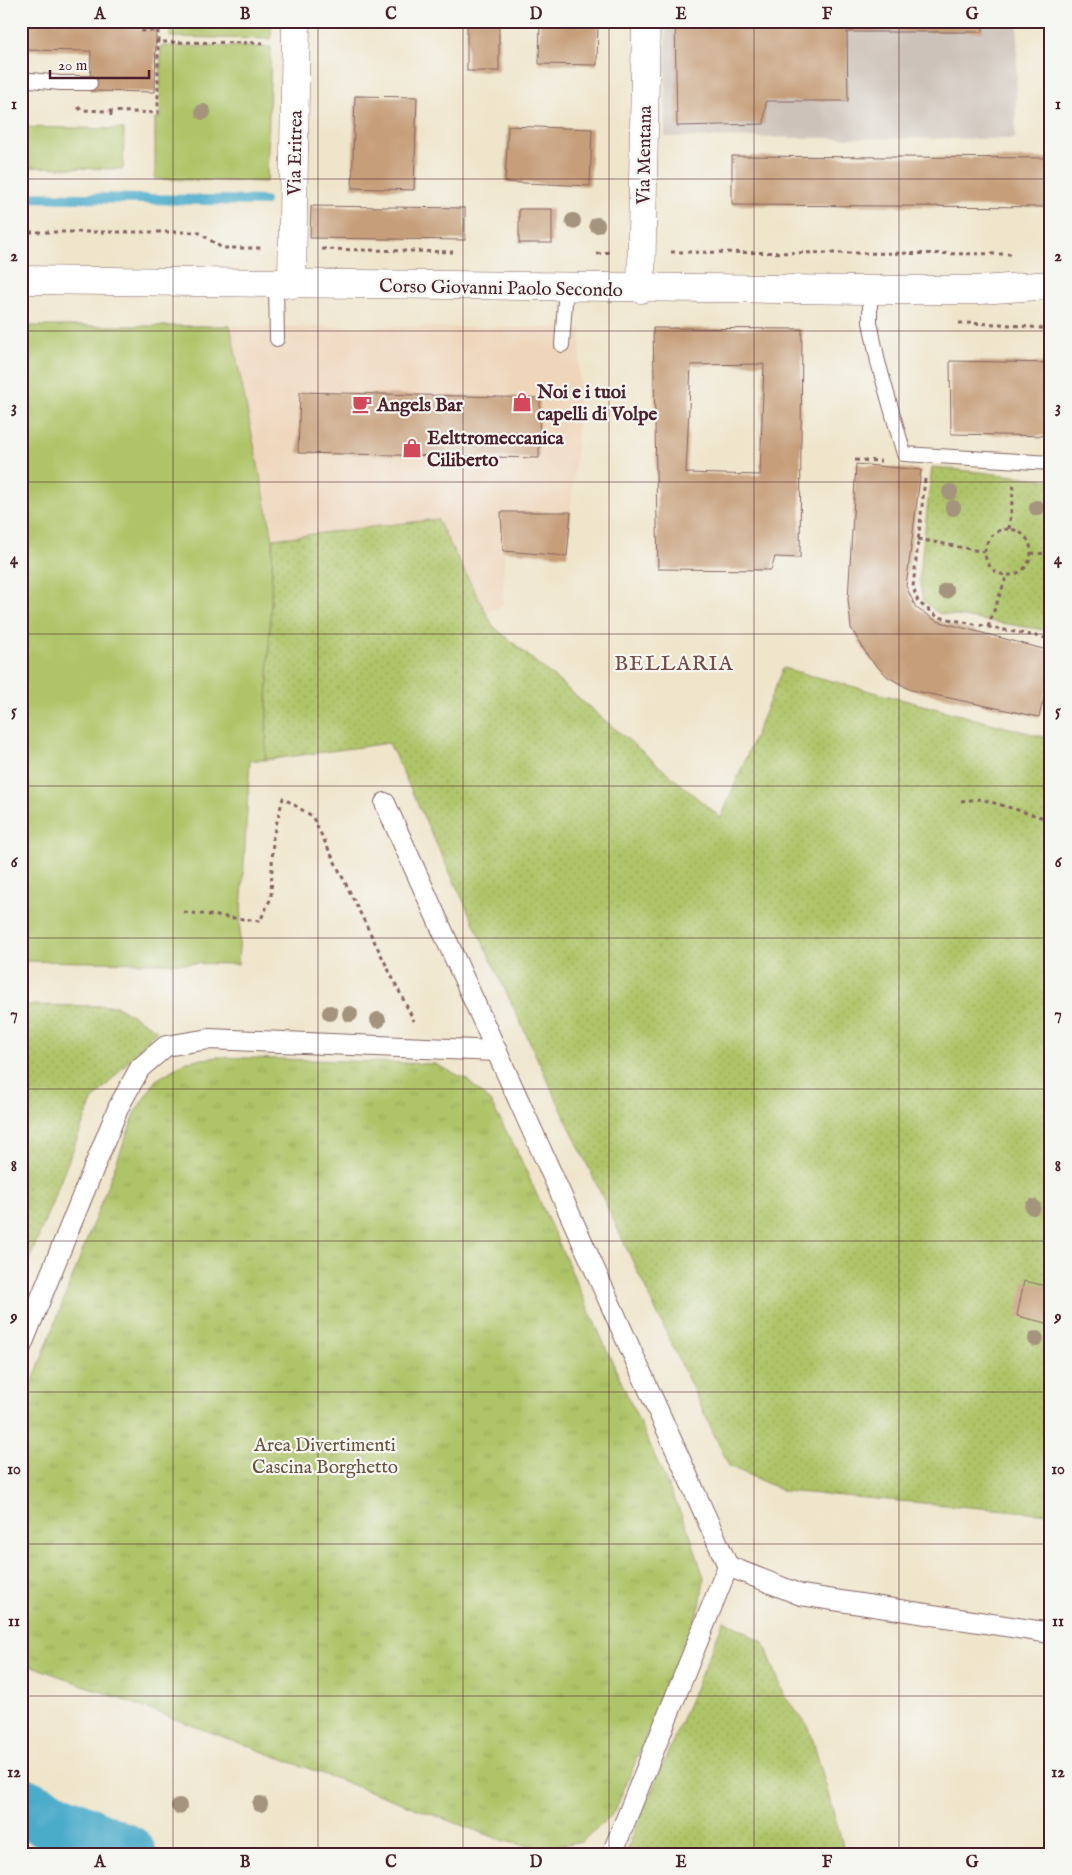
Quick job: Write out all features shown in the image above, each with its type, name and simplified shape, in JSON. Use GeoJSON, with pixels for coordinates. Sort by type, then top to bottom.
{"type":"FeatureCollection","features":[{"type":"Feature","properties":{"kind":"main road","name":"Via Eritrea"},"geometry":{"type":"LineString","coordinates":[[284,284],[292,248],[296,21]]}},
{"type":"Feature","properties":{"kind":"main road","name":"Via Mentana"},"geometry":{"type":"LineString","coordinates":[[641,289],[646,21]]}},
{"type":"Feature","properties":{"kind":"main road","name":"Corso Giovanni Paolo Secondo"},"geometry":{"type":"LineString","coordinates":[[21,280],[641,289],[980,290],[1051,285]]}},
{"type":"Feature","properties":{"kind":"main road","name":"Corso Giovanni Paolo Secondo"},"geometry":{"type":"LineString","coordinates":[[980,290],[1051,299]]}},
{"type":"Feature","properties":{"kind":"street"},"geometry":{"type":"LineString","coordinates":[[385,803],[728,1566],[801,1594],[1051,1633]]}},
{"type":"Feature","properties":{"kind":"street"},"geometry":{"type":"LineString","coordinates":[[21,1347],[119,1106],[140,1068],[166,1046],[209,1039],[497,1051]]}},
{"type":"Feature","properties":{"kind":"street"},"geometry":{"type":"LineString","coordinates":[[612,1854],[728,1566]]}},
{"type":"Feature","properties":{"kind":"lane"},"geometry":{"type":"LineString","coordinates":[[21,79],[60,83],[90,82]]}},
{"type":"Feature","properties":{"kind":"lane"},"geometry":{"type":"LineString","coordinates":[[277,340],[284,284]]}},
{"type":"Feature","properties":{"kind":"lane"},"geometry":{"type":"LineString","coordinates":[[562,345],[566,287]]}},
{"type":"Feature","properties":{"kind":"lane"},"geometry":{"type":"LineString","coordinates":[[870,290],[870,322],[878,362],[904,454],[1051,463]]}},
{"type":"Feature","properties":{"kind":"path"},"geometry":{"type":"LineString","coordinates":[[97,112],[158,113],[158,31],[140,31],[141,21]]}},
{"type":"Feature","properties":{"kind":"path"},"geometry":{"type":"LineString","coordinates":[[157,42],[271,43]]}},
{"type":"Feature","properties":{"kind":"path"},"geometry":{"type":"LineString","coordinates":[[111,112],[111,118]]}},
{"type":"Feature","properties":{"kind":"path"},"geometry":{"type":"LineString","coordinates":[[21,232],[198,232],[222,248],[458,252]]}},
{"type":"Feature","properties":{"kind":"path"},"geometry":{"type":"LineString","coordinates":[[594,254],[642,252],[1021,254]]}},
{"type":"Feature","properties":{"kind":"path"},"geometry":{"type":"LineString","coordinates":[[855,460],[882,461]]}},
{"type":"Feature","properties":{"kind":"path"},"geometry":{"type":"LineString","coordinates":[[1008,529],[1017,461]]}},
{"type":"Feature","properties":{"kind":"path"},"geometry":{"type":"LineString","coordinates":[[926,474],[912,587],[918,602],[938,617],[1051,639]]}},
{"type":"Feature","properties":{"kind":"path"},"geometry":{"type":"LineString","coordinates":[[1008,529],[1022,534],[1030,546],[1031,553],[1026,566],[1014,574],[1007,575],[994,570],[986,559],[985,552],[990,538],[1002,530],[1008,529]]}},
{"type":"Feature","properties":{"kind":"path"},"geometry":{"type":"LineString","coordinates":[[918,539],[985,552]]}},
{"type":"Feature","properties":{"kind":"path"},"geometry":{"type":"LineString","coordinates":[[1031,553],[1051,554]]}},
{"type":"Feature","properties":{"kind":"path"},"geometry":{"type":"LineString","coordinates":[[988,627],[1007,575]]}},
{"type":"Feature","properties":{"kind":"path"},"geometry":{"type":"LineString","coordinates":[[184,912],[260,921],[271,898],[273,837],[283,798],[312,816],[428,1048]]}},
{"type":"Feature","properties":{"kind":"path"},"geometry":{"type":"LineString","coordinates":[[961,801],[981,799],[1051,820]]}},
{"type":"Feature","properties":{"kind":"shaded area"},"geometry":{"type":"Polygon","coordinates":[[[666,21],[1018,21],[1015,139],[665,137],[666,21]]]}},
{"type":"Feature","properties":{"kind":"shaded area"},"geometry":{"type":"Polygon","coordinates":[[[230,326],[581,328],[576,451],[567,556],[504,551],[503,606],[485,612],[436,520],[273,539],[230,326]]]}},
{"type":"Feature","properties":{"kind":"green space"},"geometry":{"type":"Polygon","coordinates":[[[163,21],[272,21],[271,39],[170,37],[170,28],[163,27],[163,21]]]}},
{"type":"Feature","properties":{"kind":"green space"},"geometry":{"type":"Polygon","coordinates":[[[161,46],[271,47],[267,182],[155,179],[155,119],[160,118],[161,46]]]}},
{"type":"Feature","properties":{"kind":"green space"},"geometry":{"type":"Polygon","coordinates":[[[21,127],[124,129],[123,169],[21,167],[21,127]]]}},
{"type":"Feature","properties":{"kind":"green space"},"geometry":{"type":"Polygon","coordinates":[[[21,326],[230,326],[273,539],[265,760],[250,760],[238,964],[21,961],[21,326]]]}},
{"type":"Feature","properties":{"kind":"green space"},"geometry":{"type":"Polygon","coordinates":[[[932,467],[1051,480],[1051,631],[938,613],[923,600],[919,580],[932,467]]]}},
{"type":"Feature","properties":{"kind":"green space"},"geometry":{"type":"Polygon","coordinates":[[[437,519],[493,626],[721,818],[783,668],[1051,739],[1051,941],[1047,960],[1051,961],[1051,1514],[784,1491],[729,1466],[389,743],[265,760],[273,539],[437,519]]]}},
{"type":"Feature","properties":{"kind":"green space"},"geometry":{"type":"Polygon","coordinates":[[[21,1005],[117,1006],[157,1030],[92,1101],[21,1281],[21,1005]]]}},
{"type":"Feature","properties":{"kind":"green space","name":"Area Divertimenti Cascina Borghetto"},"geometry":{"type":"Polygon","coordinates":[[[218,1057],[435,1064],[466,1079],[490,1101],[518,1153],[690,1534],[704,1578],[700,1607],[614,1813],[582,1841],[544,1849],[504,1841],[21,1662],[21,1412],[136,1111],[156,1080],[187,1061],[218,1057]]]}},
{"type":"Feature","properties":{"kind":"green space"},"geometry":{"type":"Polygon","coordinates":[[[724,1620],[764,1643],[785,1697],[809,1727],[844,1849],[855,1854],[625,1854],[724,1620]]]}},
{"type":"Feature","properties":{"kind":"building"},"geometry":{"type":"Polygon","coordinates":[[[21,21],[142,21],[142,26],[156,26],[155,92],[90,91],[91,51],[21,50],[21,21]]]}},
{"type":"Feature","properties":{"kind":"building"},"geometry":{"type":"Polygon","coordinates":[[[467,21],[499,21],[499,71],[467,71],[467,21]]]}},
{"type":"Feature","properties":{"kind":"building"},"geometry":{"type":"Polygon","coordinates":[[[540,21],[598,21],[597,65],[539,64],[540,21]]]}},
{"type":"Feature","properties":{"kind":"building"},"geometry":{"type":"Polygon","coordinates":[[[675,21],[983,21],[983,32],[847,32],[848,101],[766,101],[764,124],[677,126],[675,21]]]}},
{"type":"Feature","properties":{"kind":"building"},"geometry":{"type":"Polygon","coordinates":[[[355,96],[417,97],[414,190],[352,188],[355,96]]]}},
{"type":"Feature","properties":{"kind":"building"},"geometry":{"type":"Polygon","coordinates":[[[508,126],[592,129],[590,186],[505,182],[508,126]]]}},
{"type":"Feature","properties":{"kind":"building"},"geometry":{"type":"Polygon","coordinates":[[[732,156],[1051,158],[1051,207],[732,205],[732,156]]]}},
{"type":"Feature","properties":{"kind":"building"},"geometry":{"type":"Polygon","coordinates":[[[311,206],[465,208],[465,240],[310,238],[311,206]]]}},
{"type":"Feature","properties":{"kind":"building"},"geometry":{"type":"Polygon","coordinates":[[[519,209],[552,209],[552,243],[519,243],[519,209]]]}},
{"type":"Feature","properties":{"kind":"building"},"geometry":{"type":"Polygon","coordinates":[[[653,328],[802,329],[800,558],[775,557],[771,570],[658,569],[653,328]],[[764,364],[691,365],[686,473],[760,475],[764,364]]]}},
{"type":"Feature","properties":{"kind":"building"},"geometry":{"type":"Polygon","coordinates":[[[950,361],[1051,363],[1051,436],[951,434],[950,361]]]}},
{"type":"Feature","properties":{"kind":"building"},"geometry":{"type":"Polygon","coordinates":[[[300,392],[540,398],[539,458],[298,453],[300,392]]]}},
{"type":"Feature","properties":{"kind":"building"},"geometry":{"type":"Polygon","coordinates":[[[856,464],[921,470],[906,586],[916,608],[937,621],[1051,651],[1051,670],[1039,717],[911,690],[888,677],[869,658],[851,628],[848,599],[856,464]]]}},
{"type":"Feature","properties":{"kind":"building"},"geometry":{"type":"Polygon","coordinates":[[[501,512],[571,512],[567,556],[503,551],[501,512]]]}},
{"type":"Feature","properties":{"kind":"building"},"geometry":{"type":"Polygon","coordinates":[[[1024,1281],[1051,1287],[1051,1324],[1017,1316],[1024,1281]]]}},
{"type":"Feature","properties":{"kind":"waterway"},"geometry":{"type":"LineString","coordinates":[[21,197],[264,201]]}},
{"type":"Feature","properties":{"kind":"waterway"},"geometry":{"type":"LineString","coordinates":[[21,1806],[127,1854]]}},
{"type":"Feature","properties":{"kind":"place","name":"Noi e i tuoi capelli di Volpe"},"geometry":{"type":"Point","coordinates":[522,402]}},
{"type":"Feature","properties":{"kind":"place","name":"Angels Bar"},"geometry":{"type":"Point","coordinates":[362,404]}},
{"type":"Feature","properties":{"kind":"place","name":"Eelttromeccanica Ciliberto"},"geometry":{"type":"Point","coordinates":[412,448]}},
{"type":"Feature","properties":{"kind":"district","name":"BELLARIA"},"geometry":{"type":"Point","coordinates":[674,663]}}]}
